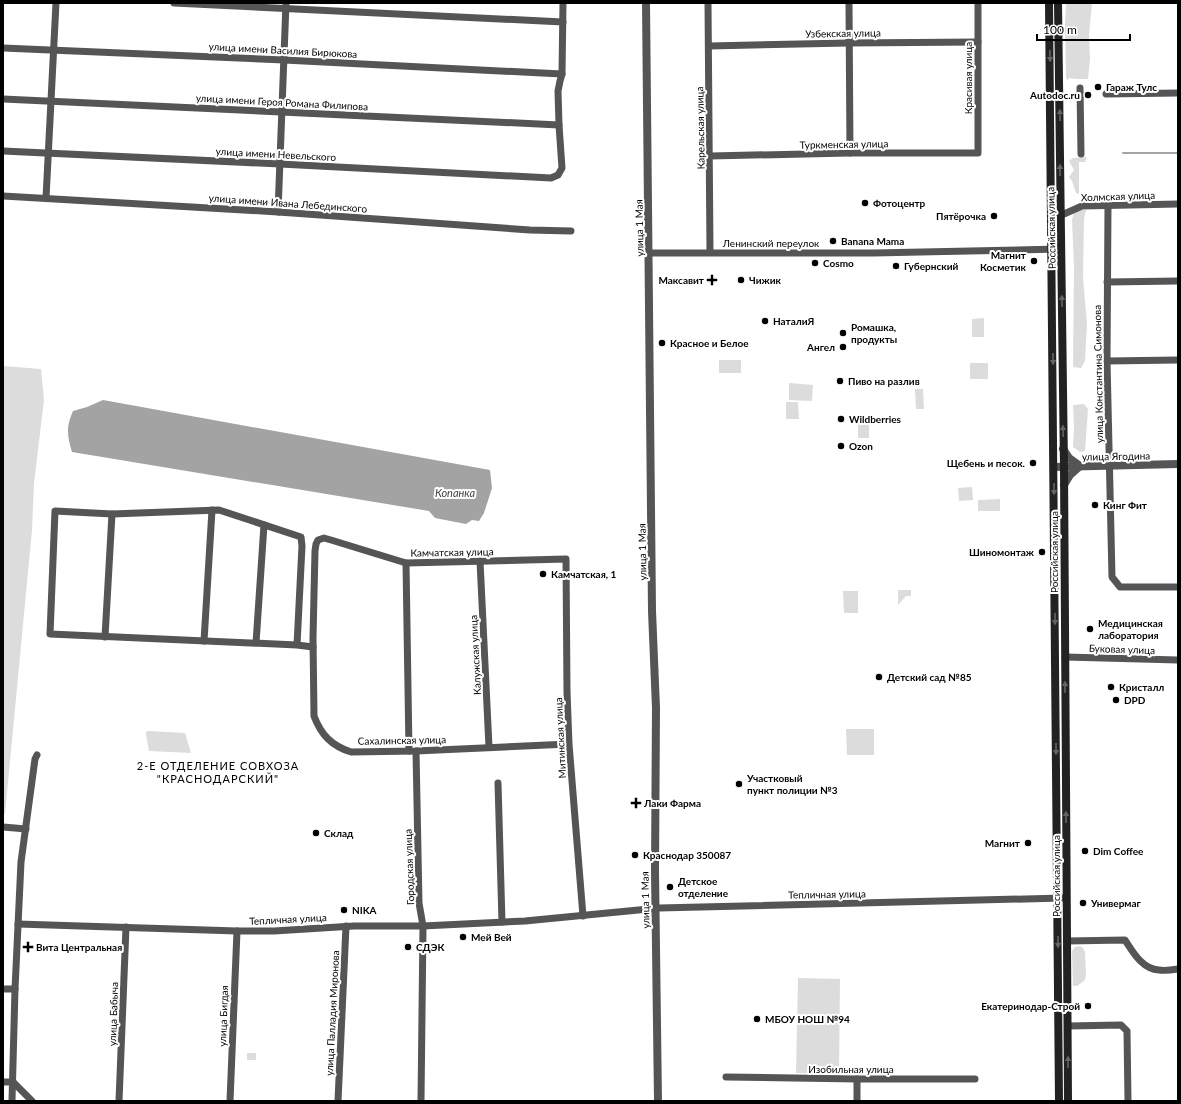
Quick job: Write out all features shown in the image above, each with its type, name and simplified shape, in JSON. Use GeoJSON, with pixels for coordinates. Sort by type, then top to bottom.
{"type":"FeatureCollection","features":[{"type":"Feature","properties":{"kind":"main road","name":"Российская улица"},"geometry":{"type":"LineString","coordinates":[[1049,3],[1059,1101]]}},
{"type":"Feature","properties":{"kind":"main road","name":"Российская улица"},"geometry":{"type":"LineString","coordinates":[[1058,3],[1064,467],[1068,1101]]}},
{"type":"Feature","properties":{"kind":"street"},"geometry":{"type":"LineString","coordinates":[[46,198],[47,153],[56,3]]}},
{"type":"Feature","properties":{"kind":"street"},"geometry":{"type":"LineString","coordinates":[[174,3],[286,5],[563,22]]}},
{"type":"Feature","properties":{"kind":"street"},"geometry":{"type":"LineString","coordinates":[[559,124],[558,91],[562,74],[563,3]]}},
{"type":"Feature","properties":{"kind":"street","name":"улица 1 Мая"},"geometry":{"type":"LineString","coordinates":[[646,3],[652,611],[656,708],[655,871],[658,1101]]}},
{"type":"Feature","properties":{"kind":"street","name":"Карельская улица"},"geometry":{"type":"LineString","coordinates":[[708,3],[710,252]]}},
{"type":"Feature","properties":{"kind":"street"},"geometry":{"type":"LineString","coordinates":[[849,3],[850,153]]}},
{"type":"Feature","properties":{"kind":"street","name":"Красивая улица"},"geometry":{"type":"LineString","coordinates":[[978,3],[978,153]]}},
{"type":"Feature","properties":{"kind":"street"},"geometry":{"type":"LineString","coordinates":[[278,212],[286,5]]}},
{"type":"Feature","properties":{"kind":"street","name":"Узбекская улица"},"geometry":{"type":"LineString","coordinates":[[708,46],[978,42]]}},
{"type":"Feature","properties":{"kind":"street","name":"улица имени Василия Бирюкова"},"geometry":{"type":"LineString","coordinates":[[3,48],[562,74]]}},
{"type":"Feature","properties":{"kind":"street"},"geometry":{"type":"LineString","coordinates":[[1080,88],[1081,154]]}},
{"type":"Feature","properties":{"kind":"street"},"geometry":{"type":"LineString","coordinates":[[1106,94],[1178,93]]}},
{"type":"Feature","properties":{"kind":"street","name":"улица имени Героя Романа Филипова"},"geometry":{"type":"LineString","coordinates":[[3,98],[559,124]]}},
{"type":"Feature","properties":{"kind":"street","name":"улица имени Невельского"},"geometry":{"type":"LineString","coordinates":[[3,151],[551,178],[558,175],[562,168],[559,124]]}},
{"type":"Feature","properties":{"kind":"street","name":"Туркменская улица"},"geometry":{"type":"LineString","coordinates":[[710,156],[850,153],[978,153]]}},
{"type":"Feature","properties":{"kind":"street","name":"улица имени Ивана Лебединского"},"geometry":{"type":"LineString","coordinates":[[3,196],[278,212],[530,230],[571,231]]}},
{"type":"Feature","properties":{"kind":"street","name":"Холмская улица"},"geometry":{"type":"LineString","coordinates":[[1060,214],[1064,214],[1082,206],[1178,204]]}},
{"type":"Feature","properties":{"kind":"street","name":"улица Константина Симонова"},"geometry":{"type":"LineString","coordinates":[[1108,205],[1107,361],[1112,577],[1120,587],[1178,587]]}},
{"type":"Feature","properties":{"kind":"street","name":"Ленинский переулок"},"geometry":{"type":"LineString","coordinates":[[649,253],[867,253],[1061,249]]}},
{"type":"Feature","properties":{"kind":"street"},"geometry":{"type":"LineString","coordinates":[[1107,282],[1178,281]]}},
{"type":"Feature","properties":{"kind":"street"},"geometry":{"type":"LineString","coordinates":[[1107,361],[1178,360]]}},
{"type":"Feature","properties":{"kind":"street"},"geometry":{"type":"LineString","coordinates":[[1063,448],[1069,458],[1080,466],[1070,475],[1063,485]]}},
{"type":"Feature","properties":{"kind":"street","name":"улица Ягодина"},"geometry":{"type":"LineString","coordinates":[[1054,467],[1178,464]]}},
{"type":"Feature","properties":{"kind":"street"},"geometry":{"type":"LineString","coordinates":[[204,641],[212,510]]}},
{"type":"Feature","properties":{"kind":"street"},"geometry":{"type":"LineString","coordinates":[[297,645],[302,546],[301,537],[218,510],[112,514],[55,511],[50,634],[297,645],[313,647]]}},
{"type":"Feature","properties":{"kind":"street"},"geometry":{"type":"LineString","coordinates":[[105,637],[112,514]]}},
{"type":"Feature","properties":{"kind":"street"},"geometry":{"type":"LineString","coordinates":[[256,644],[264,525]]}},
{"type":"Feature","properties":{"kind":"street","name":"Камчатская улица"},"geometry":{"type":"LineString","coordinates":[[318,540],[324,538],[406,563],[566,560]]}},
{"type":"Feature","properties":{"kind":"street","name":"Сахалинская улица"},"geometry":{"type":"LineString","coordinates":[[318,540],[315,551],[313,647],[314,716],[318,727],[328,739],[341,749],[352,752],[412,751],[569,744]]}},
{"type":"Feature","properties":{"kind":"street","name":"Митинская улица"},"geometry":{"type":"LineString","coordinates":[[566,560],[569,744],[586,916]]}},
{"type":"Feature","properties":{"kind":"street","name":"Калужская улица"},"geometry":{"type":"LineString","coordinates":[[480,562],[489,747]]}},
{"type":"Feature","properties":{"kind":"street","name":"Городская улица"},"geometry":{"type":"LineString","coordinates":[[406,563],[419,903],[423,926],[421,1101]]}},
{"type":"Feature","properties":{"kind":"street","name":"Буковая улица"},"geometry":{"type":"LineString","coordinates":[[1065,657],[1178,660]]}},
{"type":"Feature","properties":{"kind":"street"},"geometry":{"type":"LineString","coordinates":[[12,1101],[15,989],[22,862],[35,759],[37,755]]}},
{"type":"Feature","properties":{"kind":"street"},"geometry":{"type":"LineString","coordinates":[[498,783],[502,922]]}},
{"type":"Feature","properties":{"kind":"street"},"geometry":{"type":"LineString","coordinates":[[3,827],[26,829]]}},
{"type":"Feature","properties":{"kind":"street","name":"Тепличная улица"},"geometry":{"type":"LineString","coordinates":[[18,924],[236,932],[346,926],[423,926],[502,922],[586,916],[656,908],[1066,898]]}},
{"type":"Feature","properties":{"kind":"street","name":"улица Палладия Миронова"},"geometry":{"type":"LineString","coordinates":[[338,1101],[346,926]]}},
{"type":"Feature","properties":{"kind":"street","name":"улица Бабыча"},"geometry":{"type":"LineString","coordinates":[[119,1101],[126,927]]}},
{"type":"Feature","properties":{"kind":"street","name":"улица Бигдая"},"geometry":{"type":"LineString","coordinates":[[230,1101],[236,932]]}},
{"type":"Feature","properties":{"kind":"street"},"geometry":{"type":"LineString","coordinates":[[1067,941],[1125,940],[1136,958],[1146,966],[1157,970],[1178,969]]}},
{"type":"Feature","properties":{"kind":"street"},"geometry":{"type":"LineString","coordinates":[[3,989],[15,989]]}},
{"type":"Feature","properties":{"kind":"street"},"geometry":{"type":"LineString","coordinates":[[1068,1026],[1121,1025],[1127,1031],[1128,1101]]}},
{"type":"Feature","properties":{"kind":"street","name":"Изобильная улица"},"geometry":{"type":"LineString","coordinates":[[726,1077],[975,1079]]}},
{"type":"Feature","properties":{"kind":"street"},"geometry":{"type":"LineString","coordinates":[[857,1079],[857,1101]]}},
{"type":"Feature","properties":{"kind":"street"},"geometry":{"type":"LineString","coordinates":[[3,1082],[13,1082],[32,1101]]}},
{"type":"Feature","properties":{"kind":"shaded area"},"geometry":{"type":"Polygon","coordinates":[[[1066,3],[1092,3],[1089,35],[1090,59],[1088,79],[1069,78],[1068,80],[1066,78],[1066,3]]]}},
{"type":"Feature","properties":{"kind":"shaded area"},"geometry":{"type":"Polygon","coordinates":[[[1087,157],[1085,162],[1079,162],[1079,194],[1076,193],[1069,177],[1074,170],[1069,161],[1073,158],[1087,157]]]}},
{"type":"Feature","properties":{"kind":"shaded area"},"geometry":{"type":"Polygon","coordinates":[[[1074,210],[1086,210],[1084,220],[1083,277],[1087,324],[1085,361],[1081,368],[1073,367],[1074,267],[1072,220],[1074,210]]]}},
{"type":"Feature","properties":{"kind":"shaded area"},"geometry":{"type":"Polygon","coordinates":[[[984,318],[984,337],[972,337],[972,319],[984,318]]]}},
{"type":"Feature","properties":{"kind":"shaded area"},"geometry":{"type":"Polygon","coordinates":[[[719,360],[741,360],[741,373],[719,373],[719,360]]]}},
{"type":"Feature","properties":{"kind":"shaded area"},"geometry":{"type":"Polygon","coordinates":[[[970,363],[988,363],[988,379],[970,379],[970,363]]]}},
{"type":"Feature","properties":{"kind":"shaded area"},"geometry":{"type":"Polygon","coordinates":[[[3,366],[41,369],[44,400],[34,483],[32,530],[5,814],[3,814],[3,366]]]}},
{"type":"Feature","properties":{"kind":"shaded area"},"geometry":{"type":"Polygon","coordinates":[[[789,383],[813,385],[812,401],[789,400],[789,383]]]}},
{"type":"Feature","properties":{"kind":"shaded area"},"geometry":{"type":"Polygon","coordinates":[[[915,389],[923,389],[924,409],[916,409],[915,389]]]}},
{"type":"Feature","properties":{"kind":"shaded area"},"geometry":{"type":"Polygon","coordinates":[[[786,402],[798,402],[799,419],[786,419],[786,402]]]}},
{"type":"Feature","properties":{"kind":"shaded area"},"geometry":{"type":"Polygon","coordinates":[[[1084,404],[1088,409],[1085,451],[1080,452],[1073,447],[1073,405],[1084,404]]]}},
{"type":"Feature","properties":{"kind":"shaded area"},"geometry":{"type":"Polygon","coordinates":[[[869,423],[869,438],[858,438],[858,424],[869,423]]]}},
{"type":"Feature","properties":{"kind":"shaded area"},"geometry":{"type":"Polygon","coordinates":[[[972,487],[973,500],[959,501],[958,488],[972,487]]]}},
{"type":"Feature","properties":{"kind":"shaded area"},"geometry":{"type":"Polygon","coordinates":[[[1000,499],[1000,511],[978,511],[978,500],[1000,499]]]}},
{"type":"Feature","properties":{"kind":"shaded area"},"geometry":{"type":"Polygon","coordinates":[[[898,590],[911,590],[911,596],[906,596],[898,605],[898,590]]]}},
{"type":"Feature","properties":{"kind":"shaded area"},"geometry":{"type":"Polygon","coordinates":[[[843,591],[858,591],[858,613],[844,613],[843,591]]]}},
{"type":"Feature","properties":{"kind":"shaded area"},"geometry":{"type":"Polygon","coordinates":[[[846,729],[874,729],[874,755],[847,755],[846,729]]]}},
{"type":"Feature","properties":{"kind":"shaded area"},"geometry":{"type":"Polygon","coordinates":[[[148,731],[185,733],[191,753],[149,751],[146,734],[148,731]]]}},
{"type":"Feature","properties":{"kind":"shaded area"},"geometry":{"type":"Polygon","coordinates":[[[1080,946],[1085,952],[1085,980],[1077,986],[1073,986],[1072,951],[1075,947],[1080,946]]]}},
{"type":"Feature","properties":{"kind":"shaded area"},"geometry":{"type":"Polygon","coordinates":[[[798,978],[840,979],[839,1074],[796,1073],[798,978]]]}},
{"type":"Feature","properties":{"kind":"shaded area"},"geometry":{"type":"Polygon","coordinates":[[[247,1053],[256,1053],[256,1060],[247,1060],[247,1053]]]}},
{"type":"Feature","properties":{"kind":"water","name":"Копанка"},"geometry":{"type":"Polygon","coordinates":[[[103,400],[490,470],[492,488],[484,513],[479,521],[472,520],[466,524],[435,518],[429,511],[72,452],[68,431],[69,422],[73,411],[103,400]]]}},
{"type":"Feature","properties":{"kind":"waterway"},"geometry":{"type":"LineString","coordinates":[[1123,153],[1178,153]]}},
{"type":"Feature","properties":{"kind":"place","name":"Гараж Тулс"},"geometry":{"type":"Point","coordinates":[1098,87]}},
{"type":"Feature","properties":{"kind":"place","name":"Autodoc.ru"},"geometry":{"type":"Point","coordinates":[1088,95]}},
{"type":"Feature","properties":{"kind":"place","name":"Фотоцентр"},"geometry":{"type":"Point","coordinates":[865,203]}},
{"type":"Feature","properties":{"kind":"place","name":"Пятёрочка"},"geometry":{"type":"Point","coordinates":[994,216]}},
{"type":"Feature","properties":{"kind":"place","name":"Banana Mama"},"geometry":{"type":"Point","coordinates":[833,241]}},
{"type":"Feature","properties":{"kind":"place","name":"Магнит Косметик"},"geometry":{"type":"Point","coordinates":[1034,261]}},
{"type":"Feature","properties":{"kind":"place","name":"Cosmo"},"geometry":{"type":"Point","coordinates":[815,263]}},
{"type":"Feature","properties":{"kind":"place","name":"Губернский"},"geometry":{"type":"Point","coordinates":[896,266]}},
{"type":"Feature","properties":{"kind":"place","name":"Максавит"},"geometry":{"type":"Point","coordinates":[712,280]}},
{"type":"Feature","properties":{"kind":"place","name":"Чижик"},"geometry":{"type":"Point","coordinates":[741,280]}},
{"type":"Feature","properties":{"kind":"place","name":"НаталиЯ"},"geometry":{"type":"Point","coordinates":[765,321]}},
{"type":"Feature","properties":{"kind":"place","name":"Ромашка, продукты"},"geometry":{"type":"Point","coordinates":[843,333]}},
{"type":"Feature","properties":{"kind":"place","name":"Красное и Белое"},"geometry":{"type":"Point","coordinates":[662,343]}},
{"type":"Feature","properties":{"kind":"place","name":"Ангел"},"geometry":{"type":"Point","coordinates":[843,347]}},
{"type":"Feature","properties":{"kind":"place","name":"Пиво на разлив"},"geometry":{"type":"Point","coordinates":[840,381]}},
{"type":"Feature","properties":{"kind":"place","name":"Wildberries"},"geometry":{"type":"Point","coordinates":[841,419]}},
{"type":"Feature","properties":{"kind":"place","name":"Ozon"},"geometry":{"type":"Point","coordinates":[841,446]}},
{"type":"Feature","properties":{"kind":"place","name":"Щебень и песок."},"geometry":{"type":"Point","coordinates":[1033,463]}},
{"type":"Feature","properties":{"kind":"place","name":"Кинг Фит"},"geometry":{"type":"Point","coordinates":[1095,505]}},
{"type":"Feature","properties":{"kind":"place","name":"Шиномонтаж"},"geometry":{"type":"Point","coordinates":[1042,552]}},
{"type":"Feature","properties":{"kind":"place","name":"Камчатская, 1"},"geometry":{"type":"Point","coordinates":[543,574]}},
{"type":"Feature","properties":{"kind":"place","name":"Медицинская лаборатория"},"geometry":{"type":"Point","coordinates":[1090,629]}},
{"type":"Feature","properties":{"kind":"place","name":"Детский сад №85"},"geometry":{"type":"Point","coordinates":[879,677]}},
{"type":"Feature","properties":{"kind":"place","name":"Кристалл"},"geometry":{"type":"Point","coordinates":[1111,687]}},
{"type":"Feature","properties":{"kind":"place","name":"DPD"},"geometry":{"type":"Point","coordinates":[1116,700]}},
{"type":"Feature","properties":{"kind":"place","name":"Участковый пункт полиции №3"},"geometry":{"type":"Point","coordinates":[739,784]}},
{"type":"Feature","properties":{"kind":"place","name":"Лаки Фарма"},"geometry":{"type":"Point","coordinates":[636,803]}},
{"type":"Feature","properties":{"kind":"place","name":"Склад"},"geometry":{"type":"Point","coordinates":[316,833]}},
{"type":"Feature","properties":{"kind":"place","name":"Магнит"},"geometry":{"type":"Point","coordinates":[1028,843]}},
{"type":"Feature","properties":{"kind":"place","name":"Dim Coffee"},"geometry":{"type":"Point","coordinates":[1085,851]}},
{"type":"Feature","properties":{"kind":"place","name":"Краснодар 350087"},"geometry":{"type":"Point","coordinates":[635,855]}},
{"type":"Feature","properties":{"kind":"place","name":"Детское отделение"},"geometry":{"type":"Point","coordinates":[670,887]}},
{"type":"Feature","properties":{"kind":"place","name":"Универмаг"},"geometry":{"type":"Point","coordinates":[1083,903]}},
{"type":"Feature","properties":{"kind":"place","name":"NIKA"},"geometry":{"type":"Point","coordinates":[344,910]}},
{"type":"Feature","properties":{"kind":"place","name":"Мей Вей"},"geometry":{"type":"Point","coordinates":[463,937]}},
{"type":"Feature","properties":{"kind":"place","name":"Вита Центральная"},"geometry":{"type":"Point","coordinates":[28,947]}},
{"type":"Feature","properties":{"kind":"place","name":"СДЭК"},"geometry":{"type":"Point","coordinates":[408,947]}},
{"type":"Feature","properties":{"kind":"place","name":"Екатеринодар-Строй"},"geometry":{"type":"Point","coordinates":[1088,1006]}},
{"type":"Feature","properties":{"kind":"place","name":"МБОУ НОШ №94"},"geometry":{"type":"Point","coordinates":[757,1019]}},
{"type":"Feature","properties":{"kind":"district","name":"2-Е ОТДЕЛЕНИЕ СОВХОЗА \"КРАСНОДАРСКИЙ\""},"geometry":{"type":"Point","coordinates":[218,772]}}]}
